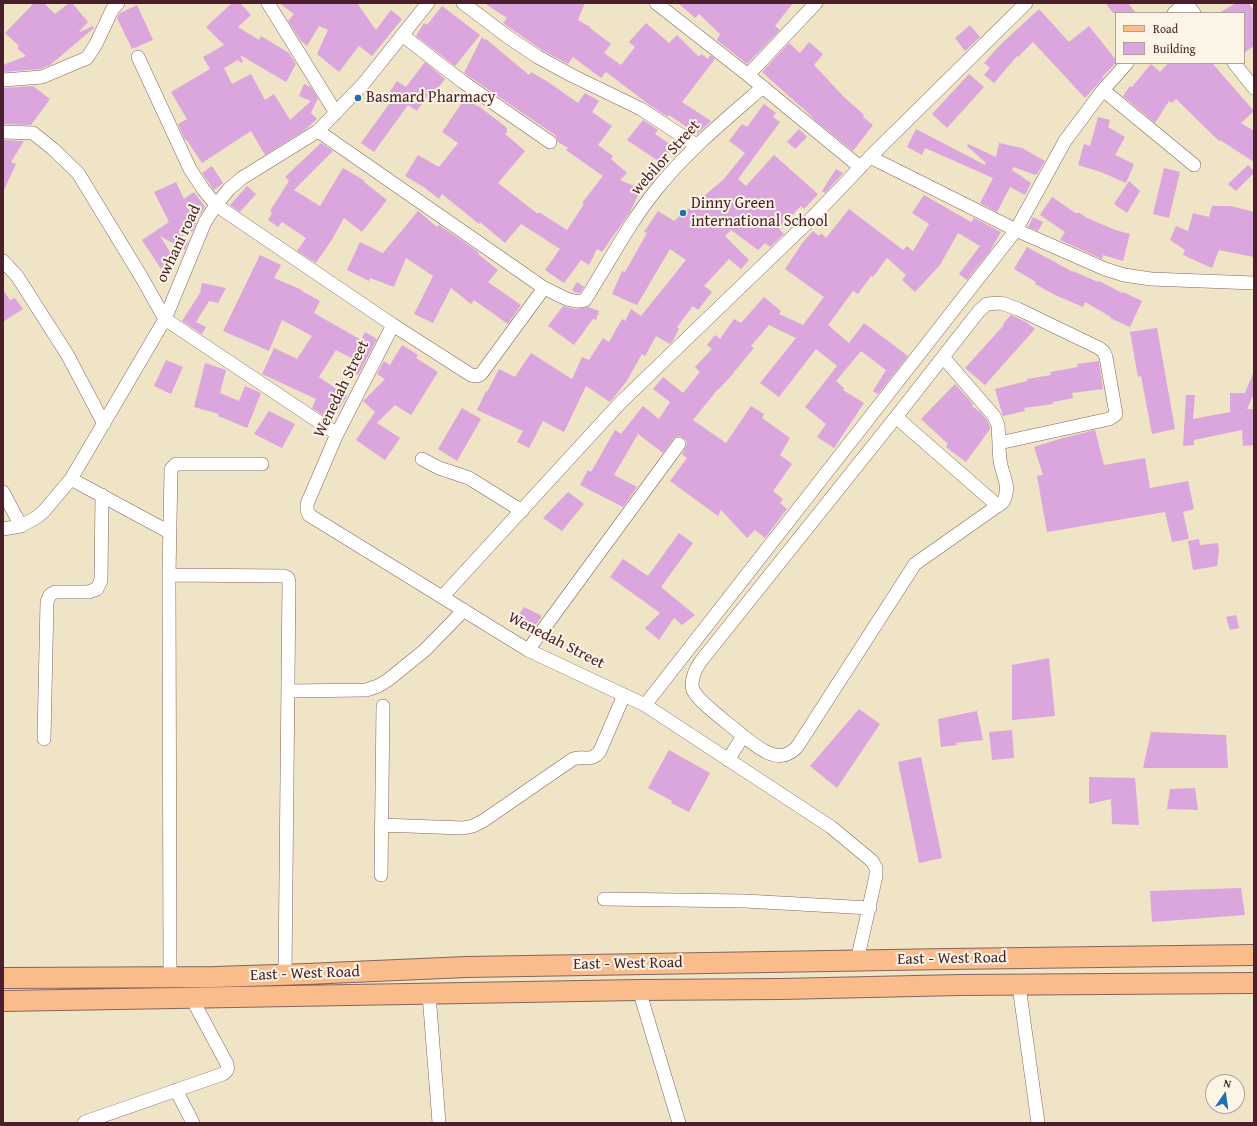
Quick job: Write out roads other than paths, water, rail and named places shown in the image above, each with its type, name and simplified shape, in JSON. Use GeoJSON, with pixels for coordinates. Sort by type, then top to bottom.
{"type":"FeatureCollection","features":[{"type":"Feature","properties":{"kind":"main road","name":"East - West Road"},"geometry":{"type":"LineString","coordinates":[[3,978],[285,975],[466,967],[1249,955]]}},
{"type":"Feature","properties":{"kind":"main road"},"geometry":{"type":"LineString","coordinates":[[1249,955],[1250,983]]}},
{"type":"Feature","properties":{"kind":"main road","name":"East - West Road"},"geometry":{"type":"LineString","coordinates":[[3,1001],[960,985],[1019,986],[1250,983]]}},
{"type":"Feature","properties":{"kind":"street"},"geometry":{"type":"LineString","coordinates":[[3,80],[42,77],[87,58],[96,44],[112,10],[118,3]]}},
{"type":"Feature","properties":{"kind":"street"},"geometry":{"type":"LineString","coordinates":[[268,3],[336,113]]}},
{"type":"Feature","properties":{"kind":"street","name":"owhani road"},"geometry":{"type":"LineString","coordinates":[[3,529],[21,526],[44,511],[71,479],[165,319],[205,222],[216,205],[229,189],[242,178],[318,131],[364,83],[428,3]]}},
{"type":"Feature","properties":{"kind":"street"},"geometry":{"type":"LineString","coordinates":[[463,3],[508,37],[538,57],[571,76],[641,109],[696,145]]}},
{"type":"Feature","properties":{"kind":"street"},"geometry":{"type":"LineString","coordinates":[[656,3],[763,87],[860,167]]}},
{"type":"Feature","properties":{"kind":"street"},"geometry":{"type":"LineString","coordinates":[[748,75],[816,3]]}},
{"type":"Feature","properties":{"kind":"street"},"geometry":{"type":"LineString","coordinates":[[442,597],[620,403],[809,220],[870,157],[1026,3]]}},
{"type":"Feature","properties":{"kind":"street"},"geometry":{"type":"LineString","coordinates":[[1175,12],[1185,3],[1193,12]]}},
{"type":"Feature","properties":{"kind":"street"},"geometry":{"type":"LineString","coordinates":[[402,35],[463,82],[550,142]]}},
{"type":"Feature","properties":{"kind":"street"},"geometry":{"type":"LineString","coordinates":[[138,57],[190,169],[216,205],[393,325],[471,374],[476,376],[481,374],[544,288],[318,131]]}},
{"type":"Feature","properties":{"kind":"street"},"geometry":{"type":"LineString","coordinates":[[645,705],[1016,230],[1065,142],[1103,90],[1126,64]]}},
{"type":"Feature","properties":{"kind":"street"},"geometry":{"type":"LineString","coordinates":[[1235,64],[1254,88]]}},
{"type":"Feature","properties":{"kind":"street","name":"webilor Street"},"geometry":{"type":"LineString","coordinates":[[544,288],[573,302],[585,300],[645,204],[657,188],[696,145],[763,87]]}},
{"type":"Feature","properties":{"kind":"street"},"geometry":{"type":"LineString","coordinates":[[1103,90],[1194,165]]}},
{"type":"Feature","properties":{"kind":"street"},"geometry":{"type":"LineString","coordinates":[[3,132],[33,133],[78,173],[165,319],[337,434]]}},
{"type":"Feature","properties":{"kind":"street"},"geometry":{"type":"LineString","coordinates":[[870,157],[1016,230],[1105,269],[1124,275],[1151,279],[1254,282]]}},
{"type":"Feature","properties":{"kind":"street"},"geometry":{"type":"LineString","coordinates":[[3,261],[17,276],[67,354],[104,424]]}},
{"type":"Feature","properties":{"kind":"street"},"geometry":{"type":"LineString","coordinates":[[943,357],[994,416],[998,425],[999,443],[1000,459],[1007,489],[1003,502],[915,564],[797,747],[788,754],[774,755],[760,749],[700,700],[693,689],[692,681],[695,670],[701,660],[979,311],[987,304],[1001,303],[1031,315],[1099,348],[1104,352],[1116,414],[1112,419],[999,443]]}},
{"type":"Feature","properties":{"kind":"street","name":"Wenedah Street"},"geometry":{"type":"LineString","coordinates":[[393,325],[337,434],[307,504],[309,515],[528,650],[645,705],[831,827],[872,861],[876,868],[870,908],[857,961]]}},
{"type":"Feature","properties":{"kind":"street"},"geometry":{"type":"LineString","coordinates":[[896,417],[998,506]]}},
{"type":"Feature","properties":{"kind":"street"},"geometry":{"type":"LineString","coordinates":[[528,650],[679,444]]}},
{"type":"Feature","properties":{"kind":"street"},"geometry":{"type":"LineString","coordinates":[[422,459],[439,468],[469,478],[522,511]]}},
{"type":"Feature","properties":{"kind":"street"},"geometry":{"type":"LineString","coordinates":[[170,976],[169,532],[171,469],[172,466],[176,464],[262,464]]}},
{"type":"Feature","properties":{"kind":"street"},"geometry":{"type":"LineString","coordinates":[[71,479],[169,532]]}},
{"type":"Feature","properties":{"kind":"street"},"geometry":{"type":"LineString","coordinates":[[3,492],[21,526]]}},
{"type":"Feature","properties":{"kind":"street"},"geometry":{"type":"LineString","coordinates":[[44,739],[47,602],[50,595],[55,592],[88,592],[97,589],[101,580],[102,495]]}},
{"type":"Feature","properties":{"kind":"street"},"geometry":{"type":"LineString","coordinates":[[169,575],[284,576],[288,578],[285,975]]}},
{"type":"Feature","properties":{"kind":"street"},"geometry":{"type":"LineString","coordinates":[[288,690],[366,690],[378,686],[388,680],[425,650],[464,610]]}},
{"type":"Feature","properties":{"kind":"street"},"geometry":{"type":"LineString","coordinates":[[381,825],[462,828],[473,826],[483,821],[573,759],[577,757],[588,758],[596,756],[600,751],[624,695]]}},
{"type":"Feature","properties":{"kind":"street"},"geometry":{"type":"LineString","coordinates":[[381,875],[383,706]]}},
{"type":"Feature","properties":{"kind":"street"},"geometry":{"type":"LineString","coordinates":[[728,760],[743,736]]}},
{"type":"Feature","properties":{"kind":"street"},"geometry":{"type":"LineString","coordinates":[[604,899],[745,901],[870,908]]}},
{"type":"Feature","properties":{"kind":"street"},"geometry":{"type":"LineString","coordinates":[[1019,986],[1038,1123]]}},
{"type":"Feature","properties":{"kind":"street"},"geometry":{"type":"LineString","coordinates":[[638,990],[679,1123]]}},
{"type":"Feature","properties":{"kind":"street"},"geometry":{"type":"LineString","coordinates":[[429,994],[440,1123]]}},
{"type":"Feature","properties":{"kind":"street"},"geometry":{"type":"LineString","coordinates":[[84,1123],[224,1074],[228,1069],[227,1064],[191,997]]}},
{"type":"Feature","properties":{"kind":"street"},"geometry":{"type":"LineString","coordinates":[[176,1090],[193,1123]]}},
{"type":"Feature","properties":{"kind":"place","name":"Basmard Pharmacy"},"geometry":{"type":"Point","coordinates":[358,98]}},
{"type":"Feature","properties":{"kind":"place","name":"Dinny Green international School"},"geometry":{"type":"Point","coordinates":[683,213]}}]}
